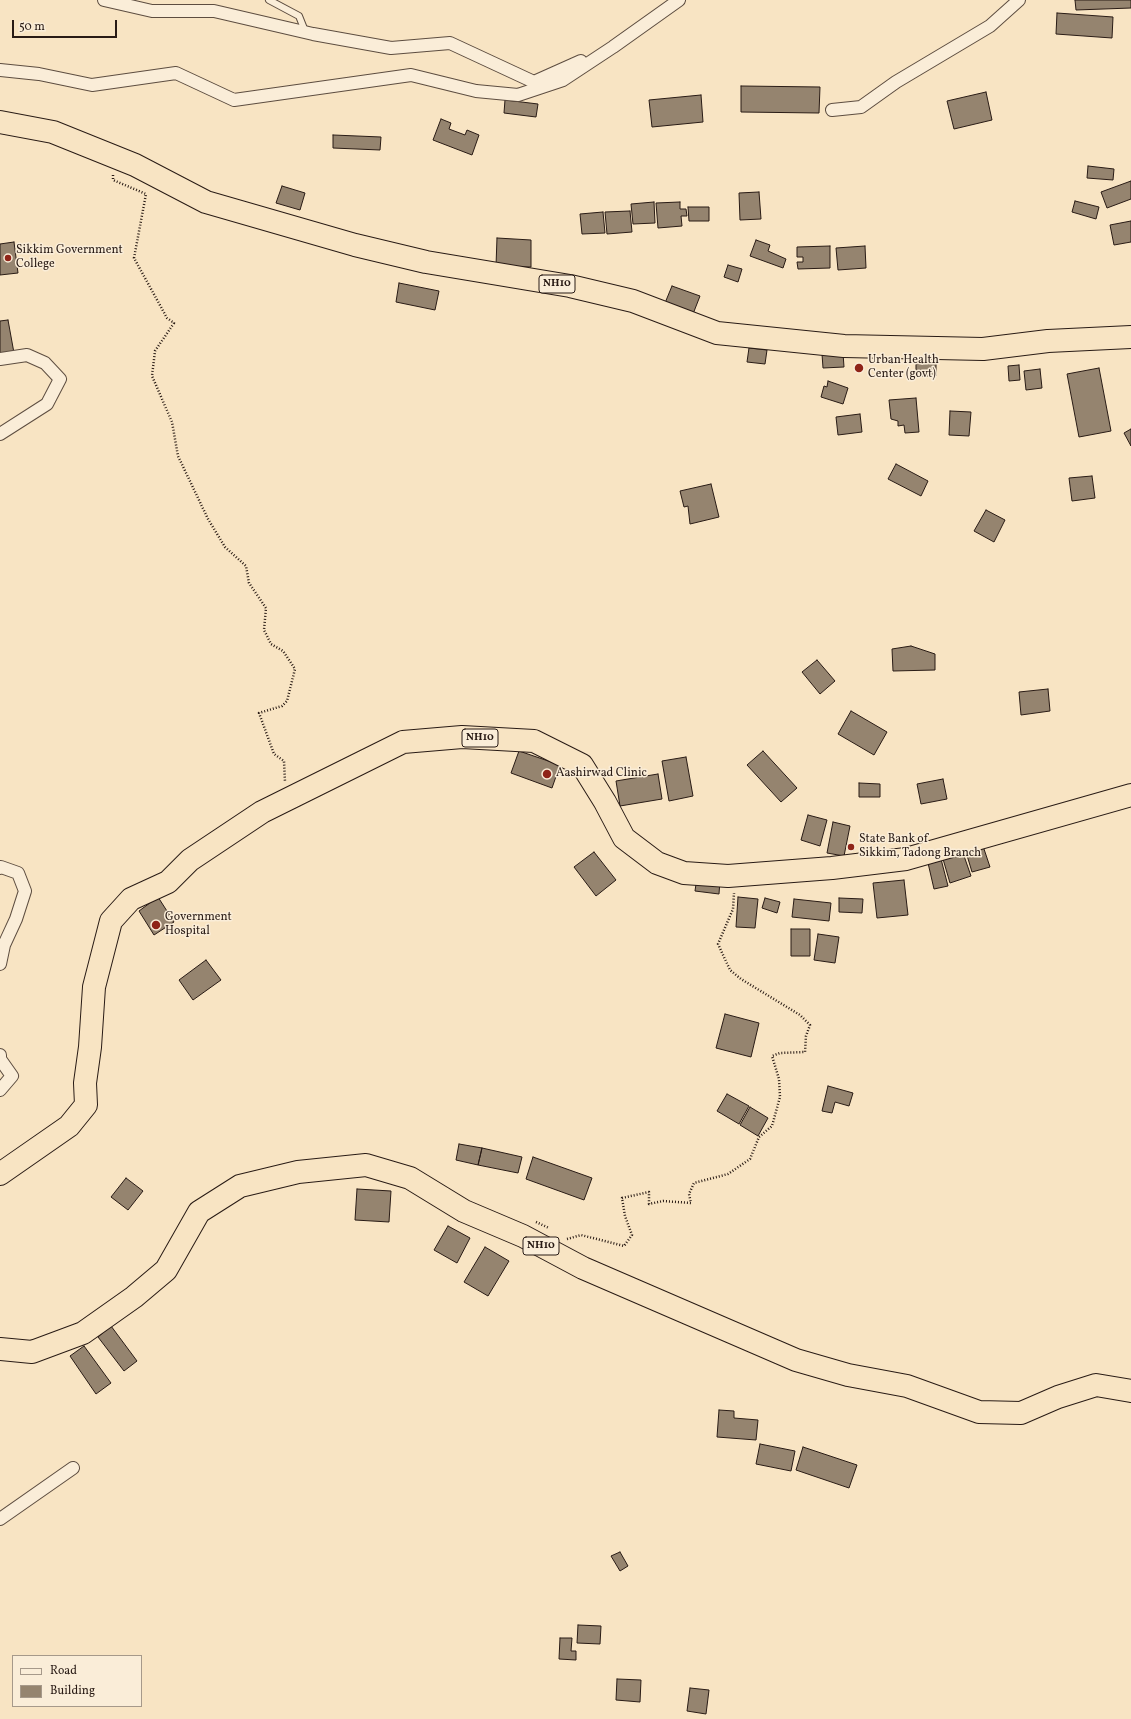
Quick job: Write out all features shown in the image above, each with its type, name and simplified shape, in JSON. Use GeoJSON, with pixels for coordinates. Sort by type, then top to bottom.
{"type":"FeatureCollection","features":[{"type":"Feature","properties":{"kind":"highway","name":"NH10"},"geometry":{"type":"LineString","coordinates":[[0,122],[53,132],[135,164],[206,202],[355,245],[426,262],[570,286],[633,301],[717,333],[844,346],[983,350],[1048,341],[1131,337]]}},
{"type":"Feature","properties":{"kind":"highway","name":"NH10"},"geometry":{"type":"LineString","coordinates":[[0,1174],[70,1126],[86,1105],[85,1083],[90,1047],[94,987],[111,921],[131,899],[168,882],[190,860],[262,812],[403,742],[462,737],[534,741],[582,765],[605,802],[624,838],[657,863],[684,873],[728,876],[832,868],[906,859],[1131,795]]}},
{"type":"Feature","properties":{"kind":"highway","name":"NH10"},"geometry":{"type":"LineString","coordinates":[[0,1349],[32,1352],[83,1333],[134,1297],[166,1270],[199,1212],[240,1186],[298,1172],[366,1165],[410,1178],[464,1211],[523,1236],[583,1268],[796,1360],[848,1374],[907,1386],[979,1412],[1022,1413],[1058,1397],[1096,1385],[1131,1391]]}},
{"type":"Feature","properties":{"kind":"street"},"geometry":{"type":"LineString","coordinates":[[104,0],[152,11],[214,10],[313,34],[391,48],[450,43],[534,82],[613,47]]}},
{"type":"Feature","properties":{"kind":"street"},"geometry":{"type":"LineString","coordinates":[[0,70],[39,74],[92,85],[176,73],[234,100],[410,75],[476,91],[518,96],[563,80],[613,47],[679,0]]}},
{"type":"Feature","properties":{"kind":"street"},"geometry":{"type":"LineString","coordinates":[[832,110],[861,107],[896,82],[990,26],[1019,0]]}},
{"type":"Feature","properties":{"kind":"street"},"geometry":{"type":"LineString","coordinates":[[0,359],[27,355],[45,362],[60,379],[47,404],[0,434]]}},
{"type":"Feature","properties":{"kind":"street"},"geometry":{"type":"LineString","coordinates":[[0,868],[1,867],[18,873],[25,891],[16,919],[4,945],[0,964]]}},
{"type":"Feature","properties":{"kind":"street"},"geometry":{"type":"LineString","coordinates":[[0,1055],[0,1059],[12,1076],[0,1090]]}},
{"type":"Feature","properties":{"kind":"street"},"geometry":{"type":"LineString","coordinates":[[0,1519],[72,1468]]}},
{"type":"Feature","properties":{"kind":"lane"},"geometry":{"type":"LineString","coordinates":[[270,0],[299,16],[305,31]]}},
{"type":"Feature","properties":{"kind":"path"},"geometry":{"type":"LineString","coordinates":[[115,157],[112,180],[146,194],[134,258],[167,318],[174,323],[155,351],[152,376],[172,422],[178,456],[208,519],[224,547],[246,566],[249,583],[266,608],[264,630],[271,644],[283,651],[295,670],[287,701],[282,706],[259,713],[274,754],[284,762],[286,784],[303,792]]}},
{"type":"Feature","properties":{"kind":"path"},"geometry":{"type":"LineString","coordinates":[[561,1236],[566,1239],[581,1235],[624,1246],[632,1235],[625,1216],[622,1198],[649,1192],[649,1204],[663,1201],[691,1203],[689,1194],[694,1183],[728,1174],[750,1159],[759,1138],[772,1126],[780,1097],[779,1079],[772,1056],[780,1052],[805,1052],[806,1036],[810,1025],[800,1015],[741,979],[730,970],[718,944],[733,909],[734,891],[728,876]]}},
{"type":"Feature","properties":{"kind":"path"},"geometry":{"type":"LineString","coordinates":[[531,1221],[539,1222],[550,1229]]}},
{"type":"Feature","properties":{"kind":"building"},"geometry":{"type":"Polygon","coordinates":[[[1075,0],[1131,0],[1131,8],[1076,10],[1075,0]]]}},
{"type":"Feature","properties":{"kind":"building"},"geometry":{"type":"Polygon","coordinates":[[[1057,13],[1113,17],[1112,38],[1056,34],[1057,13]]]}},
{"type":"Feature","properties":{"kind":"building"},"geometry":{"type":"Polygon","coordinates":[[[741,86],[820,87],[819,113],[741,112],[741,86]]]}},
{"type":"Feature","properties":{"kind":"building"},"geometry":{"type":"Polygon","coordinates":[[[986,92],[992,120],[954,129],[947,101],[986,92]]]}},
{"type":"Feature","properties":{"kind":"building"},"geometry":{"type":"Polygon","coordinates":[[[701,95],[703,122],[652,127],[649,100],[701,95]]]}},
{"type":"Feature","properties":{"kind":"building"},"geometry":{"type":"Polygon","coordinates":[[[505,100],[538,104],[536,117],[504,113],[505,100]]]}},
{"type":"Feature","properties":{"kind":"building"},"geometry":{"type":"Polygon","coordinates":[[[441,119],[451,123],[449,129],[465,135],[467,130],[479,135],[472,155],[433,140],[441,119]]]}},
{"type":"Feature","properties":{"kind":"building"},"geometry":{"type":"Polygon","coordinates":[[[333,135],[381,137],[380,150],[333,148],[333,135]]]}},
{"type":"Feature","properties":{"kind":"building"},"geometry":{"type":"Polygon","coordinates":[[[1088,166],[1114,169],[1113,180],[1087,178],[1088,166]]]}},
{"type":"Feature","properties":{"kind":"building"},"geometry":{"type":"Polygon","coordinates":[[[1131,181],[1131,199],[1107,208],[1101,192],[1131,181]]]}},
{"type":"Feature","properties":{"kind":"building"},"geometry":{"type":"Polygon","coordinates":[[[282,186],[305,193],[300,210],[276,203],[282,186]]]}},
{"type":"Feature","properties":{"kind":"building"},"geometry":{"type":"Polygon","coordinates":[[[759,192],[761,219],[740,220],[739,193],[759,192]]]}},
{"type":"Feature","properties":{"kind":"building"},"geometry":{"type":"Polygon","coordinates":[[[1075,201],[1099,207],[1096,219],[1072,212],[1075,201]]]}},
{"type":"Feature","properties":{"kind":"building"},"geometry":{"type":"Polygon","coordinates":[[[654,202],[655,223],[633,224],[631,204],[654,202]]]}},
{"type":"Feature","properties":{"kind":"building"},"geometry":{"type":"Polygon","coordinates":[[[680,202],[680,209],[686,209],[687,216],[681,216],[682,226],[658,228],[656,203],[680,202]]]}},
{"type":"Feature","properties":{"kind":"building"},"geometry":{"type":"Polygon","coordinates":[[[688,207],[709,207],[709,221],[689,221],[688,207]]]}},
{"type":"Feature","properties":{"kind":"building"},"geometry":{"type":"Polygon","coordinates":[[[630,211],[632,232],[607,234],[605,212],[630,211]]]}},
{"type":"Feature","properties":{"kind":"building"},"geometry":{"type":"Polygon","coordinates":[[[603,212],[605,233],[582,234],[580,214],[603,212]]]}},
{"type":"Feature","properties":{"kind":"building"},"geometry":{"type":"Polygon","coordinates":[[[1131,221],[1131,242],[1114,245],[1110,225],[1131,221]]]}},
{"type":"Feature","properties":{"kind":"building"},"geometry":{"type":"Polygon","coordinates":[[[497,238],[531,240],[531,267],[496,266],[497,238]]]}},
{"type":"Feature","properties":{"kind":"building"},"geometry":{"type":"Polygon","coordinates":[[[756,240],[770,245],[768,251],[786,259],[783,268],[750,256],[756,240]]]}},
{"type":"Feature","properties":{"kind":"building","name":"Sikkim Government College"},"geometry":{"type":"Polygon","coordinates":[[[14,242],[18,273],[0,275],[0,244],[14,242]]]}},
{"type":"Feature","properties":{"kind":"building"},"geometry":{"type":"Polygon","coordinates":[[[830,246],[830,268],[798,269],[797,262],[803,262],[803,257],[797,257],[797,247],[830,246]]]}},
{"type":"Feature","properties":{"kind":"building"},"geometry":{"type":"Polygon","coordinates":[[[865,246],[866,268],[838,270],[836,248],[865,246]]]}},
{"type":"Feature","properties":{"kind":"building"},"geometry":{"type":"Polygon","coordinates":[[[728,265],[742,269],[738,282],[724,277],[728,265]]]}},
{"type":"Feature","properties":{"kind":"building"},"geometry":{"type":"Polygon","coordinates":[[[399,283],[439,291],[435,310],[396,302],[399,283]]]}},
{"type":"Feature","properties":{"kind":"building"},"geometry":{"type":"Polygon","coordinates":[[[672,286],[700,296],[693,314],[665,303],[672,286]]]}},
{"type":"Feature","properties":{"kind":"building"},"geometry":{"type":"Polygon","coordinates":[[[8,320],[14,353],[0,355],[0,321],[8,320]]]}},
{"type":"Feature","properties":{"kind":"building"},"geometry":{"type":"Polygon","coordinates":[[[749,348],[767,350],[765,364],[747,362],[749,348]]]}},
{"type":"Feature","properties":{"kind":"building"},"geometry":{"type":"Polygon","coordinates":[[[843,353],[844,367],[823,368],[822,354],[843,353]]]}},
{"type":"Feature","properties":{"kind":"building"},"geometry":{"type":"Polygon","coordinates":[[[916,362],[936,362],[936,376],[916,376],[916,362]]]}},
{"type":"Feature","properties":{"kind":"building"},"geometry":{"type":"Polygon","coordinates":[[[1019,365],[1020,380],[1009,381],[1008,366],[1019,365]]]}},
{"type":"Feature","properties":{"kind":"building"},"geometry":{"type":"Polygon","coordinates":[[[1099,368],[1111,431],[1079,437],[1067,374],[1099,368]]]}},
{"type":"Feature","properties":{"kind":"building"},"geometry":{"type":"Polygon","coordinates":[[[1040,369],[1042,388],[1026,390],[1024,371],[1040,369]]]}},
{"type":"Feature","properties":{"kind":"building"},"geometry":{"type":"Polygon","coordinates":[[[828,381],[848,388],[843,404],[821,397],[824,386],[827,387],[828,381]]]}},
{"type":"Feature","properties":{"kind":"building"},"geometry":{"type":"Polygon","coordinates":[[[916,398],[919,432],[905,433],[904,425],[898,426],[898,421],[891,419],[889,400],[916,398]]]}},
{"type":"Feature","properties":{"kind":"building"},"geometry":{"type":"Polygon","coordinates":[[[950,411],[971,412],[969,436],[949,435],[950,411]]]}},
{"type":"Feature","properties":{"kind":"building"},"geometry":{"type":"Polygon","coordinates":[[[860,414],[862,432],[838,435],[836,417],[860,414]]]}},
{"type":"Feature","properties":{"kind":"building"},"geometry":{"type":"Polygon","coordinates":[[[1131,429],[1131,446],[1124,433],[1131,429]]]}},
{"type":"Feature","properties":{"kind":"building"},"geometry":{"type":"Polygon","coordinates":[[[896,464],[928,481],[921,496],[888,479],[896,464]]]}},
{"type":"Feature","properties":{"kind":"building"},"geometry":{"type":"Polygon","coordinates":[[[1092,476],[1095,498],[1072,501],[1069,478],[1092,476]]]}},
{"type":"Feature","properties":{"kind":"building"},"geometry":{"type":"Polygon","coordinates":[[[711,484],[719,517],[690,524],[688,506],[684,507],[680,491],[711,484]]]}},
{"type":"Feature","properties":{"kind":"building"},"geometry":{"type":"Polygon","coordinates":[[[986,510],[1005,520],[994,542],[974,531],[986,510]]]}},
{"type":"Feature","properties":{"kind":"building"},"geometry":{"type":"Polygon","coordinates":[[[911,646],[935,654],[935,670],[893,671],[892,649],[911,646]]]}},
{"type":"Feature","properties":{"kind":"building"},"geometry":{"type":"Polygon","coordinates":[[[817,660],[835,681],[820,694],[802,672],[817,660]]]}},
{"type":"Feature","properties":{"kind":"building"},"geometry":{"type":"Polygon","coordinates":[[[1048,689],[1050,711],[1021,715],[1019,692],[1048,689]]]}},
{"type":"Feature","properties":{"kind":"building"},"geometry":{"type":"Polygon","coordinates":[[[851,711],[887,732],[874,755],[838,734],[851,711]]]}},
{"type":"Feature","properties":{"kind":"building"},"geometry":{"type":"Polygon","coordinates":[[[519,751],[560,765],[552,788],[511,773],[519,751]]]}},
{"type":"Feature","properties":{"kind":"building"},"geometry":{"type":"Polygon","coordinates":[[[763,751],[797,788],[781,802],[747,765],[763,751]]]}},
{"type":"Feature","properties":{"kind":"building"},"geometry":{"type":"Polygon","coordinates":[[[686,757],[693,796],[669,801],[662,761],[686,757]]]}},
{"type":"Feature","properties":{"kind":"building"},"geometry":{"type":"Polygon","coordinates":[[[658,774],[662,799],[620,806],[616,781],[658,774]]]}},
{"type":"Feature","properties":{"kind":"building"},"geometry":{"type":"Polygon","coordinates":[[[943,779],[947,799],[921,804],[917,784],[943,779]]]}},
{"type":"Feature","properties":{"kind":"building"},"geometry":{"type":"Polygon","coordinates":[[[859,783],[880,784],[880,797],[859,797],[859,783]]]}},
{"type":"Feature","properties":{"kind":"building"},"geometry":{"type":"Polygon","coordinates":[[[808,815],[827,820],[820,846],[801,840],[808,815]]]}},
{"type":"Feature","properties":{"kind":"building"},"geometry":{"type":"Polygon","coordinates":[[[833,822],[850,826],[844,856],[827,853],[833,822]]]}},
{"type":"Feature","properties":{"kind":"building"},"geometry":{"type":"Polygon","coordinates":[[[983,846],[990,867],[972,872],[966,852],[983,846]]]}},
{"type":"Feature","properties":{"kind":"building"},"geometry":{"type":"Polygon","coordinates":[[[594,852],[616,880],[596,896],[574,867],[594,852]]]}},
{"type":"Feature","properties":{"kind":"building"},"geometry":{"type":"Polygon","coordinates":[[[963,853],[971,876],[950,883],[943,859],[963,853]]]}},
{"type":"Feature","properties":{"kind":"building"},"geometry":{"type":"Polygon","coordinates":[[[941,859],[948,886],[934,889],[928,863],[941,859]]]}},
{"type":"Feature","properties":{"kind":"building"},"geometry":{"type":"Polygon","coordinates":[[[697,877],[720,880],[719,894],[695,891],[697,877]]]}},
{"type":"Feature","properties":{"kind":"building"},"geometry":{"type":"Polygon","coordinates":[[[904,880],[908,915],[877,918],[873,883],[904,880]]]}},
{"type":"Feature","properties":{"kind":"building"},"geometry":{"type":"Polygon","coordinates":[[[158,897],[174,922],[154,935],[139,911],[158,897]]]}},
{"type":"Feature","properties":{"kind":"building"},"geometry":{"type":"Polygon","coordinates":[[[738,897],[758,899],[755,928],[736,927],[738,897]]]}},
{"type":"Feature","properties":{"kind":"building"},"geometry":{"type":"Polygon","coordinates":[[[765,898],[780,902],[777,913],[762,908],[765,898]]]}},
{"type":"Feature","properties":{"kind":"building"},"geometry":{"type":"Polygon","coordinates":[[[839,898],[863,899],[862,913],[839,912],[839,898]]]}},
{"type":"Feature","properties":{"kind":"building"},"geometry":{"type":"Polygon","coordinates":[[[794,899],[831,903],[829,921],[792,917],[794,899]]]}},
{"type":"Feature","properties":{"kind":"building"},"geometry":{"type":"Polygon","coordinates":[[[791,929],[810,929],[810,956],[791,956],[791,929]]]}},
{"type":"Feature","properties":{"kind":"building"},"geometry":{"type":"Polygon","coordinates":[[[818,934],[839,937],[835,963],[814,960],[818,934]]]}},
{"type":"Feature","properties":{"kind":"building"},"geometry":{"type":"Polygon","coordinates":[[[206,960],[221,980],[193,1000],[179,980],[206,960]]]}},
{"type":"Feature","properties":{"kind":"building"},"geometry":{"type":"Polygon","coordinates":[[[725,1014],[759,1023],[751,1057],[716,1048],[725,1014]]]}},
{"type":"Feature","properties":{"kind":"building"},"geometry":{"type":"Polygon","coordinates":[[[828,1086],[853,1093],[849,1106],[835,1102],[832,1113],[822,1111],[828,1086]]]}},
{"type":"Feature","properties":{"kind":"building"},"geometry":{"type":"Polygon","coordinates":[[[727,1094],[749,1106],[739,1124],[717,1111],[727,1094]]]}},
{"type":"Feature","properties":{"kind":"building"},"geometry":{"type":"Polygon","coordinates":[[[750,1107],[768,1118],[758,1136],[740,1125],[750,1107]]]}},
{"type":"Feature","properties":{"kind":"building"},"geometry":{"type":"Polygon","coordinates":[[[459,1144],[482,1148],[478,1165],[456,1160],[459,1144]]]}},
{"type":"Feature","properties":{"kind":"building"},"geometry":{"type":"Polygon","coordinates":[[[482,1148],[522,1157],[518,1173],[478,1165],[482,1148]]]}},
{"type":"Feature","properties":{"kind":"building"},"geometry":{"type":"Polygon","coordinates":[[[533,1157],[592,1178],[584,1200],[526,1179],[533,1157]]]}},
{"type":"Feature","properties":{"kind":"building"},"geometry":{"type":"Polygon","coordinates":[[[126,1178],[143,1191],[128,1210],[111,1197],[126,1178]]]}},
{"type":"Feature","properties":{"kind":"building"},"geometry":{"type":"Polygon","coordinates":[[[357,1189],[391,1191],[389,1222],[355,1220],[357,1189]]]}},
{"type":"Feature","properties":{"kind":"building"},"geometry":{"type":"Polygon","coordinates":[[[448,1226],[470,1238],[457,1263],[434,1250],[448,1226]]]}},
{"type":"Feature","properties":{"kind":"building"},"geometry":{"type":"Polygon","coordinates":[[[485,1247],[509,1261],[488,1296],[464,1282],[485,1247]]]}},
{"type":"Feature","properties":{"kind":"building"},"geometry":{"type":"Polygon","coordinates":[[[111,1326],[137,1361],[124,1371],[98,1337],[111,1326]]]}},
{"type":"Feature","properties":{"kind":"building"},"geometry":{"type":"Polygon","coordinates":[[[84,1346],[111,1383],[96,1394],[70,1356],[84,1346]]]}},
{"type":"Feature","properties":{"kind":"building"},"geometry":{"type":"Polygon","coordinates":[[[719,1410],[734,1411],[734,1418],[758,1420],[756,1440],[717,1437],[719,1410]]]}},
{"type":"Feature","properties":{"kind":"building"},"geometry":{"type":"Polygon","coordinates":[[[760,1444],[795,1451],[791,1471],[756,1464],[760,1444]]]}},
{"type":"Feature","properties":{"kind":"building"},"geometry":{"type":"Polygon","coordinates":[[[803,1447],[857,1465],[849,1488],[796,1470],[803,1447]]]}},
{"type":"Feature","properties":{"kind":"building"},"geometry":{"type":"Polygon","coordinates":[[[620,1552],[628,1566],[620,1571],[611,1556],[620,1552]]]}},
{"type":"Feature","properties":{"kind":"building"},"geometry":{"type":"Polygon","coordinates":[[[578,1625],[601,1626],[600,1644],[577,1643],[578,1625]]]}},
{"type":"Feature","properties":{"kind":"building"},"geometry":{"type":"Polygon","coordinates":[[[560,1638],[572,1638],[571,1651],[576,1651],[576,1660],[559,1659],[560,1638]]]}},
{"type":"Feature","properties":{"kind":"building"},"geometry":{"type":"Polygon","coordinates":[[[617,1679],[641,1680],[640,1702],[616,1700],[617,1679]]]}},
{"type":"Feature","properties":{"kind":"building"},"geometry":{"type":"Polygon","coordinates":[[[690,1688],[709,1690],[706,1714],[687,1711],[690,1688]]]}},
{"type":"Feature","properties":{"kind":"place","name":"Sikkim Government College"},"geometry":{"type":"Point","coordinates":[8,258]}},
{"type":"Feature","properties":{"kind":"place","name":"Urban Health Center (govt)"},"geometry":{"type":"Point","coordinates":[859,368]}},
{"type":"Feature","properties":{"kind":"place","name":"Aashirwad Clinic"},"geometry":{"type":"Point","coordinates":[547,774]}},
{"type":"Feature","properties":{"kind":"place","name":"State Bank of Sikkim, Tadong Branch"},"geometry":{"type":"Point","coordinates":[851,847]}},
{"type":"Feature","properties":{"kind":"place","name":"Government Hospital"},"geometry":{"type":"Point","coordinates":[156,925]}}]}
